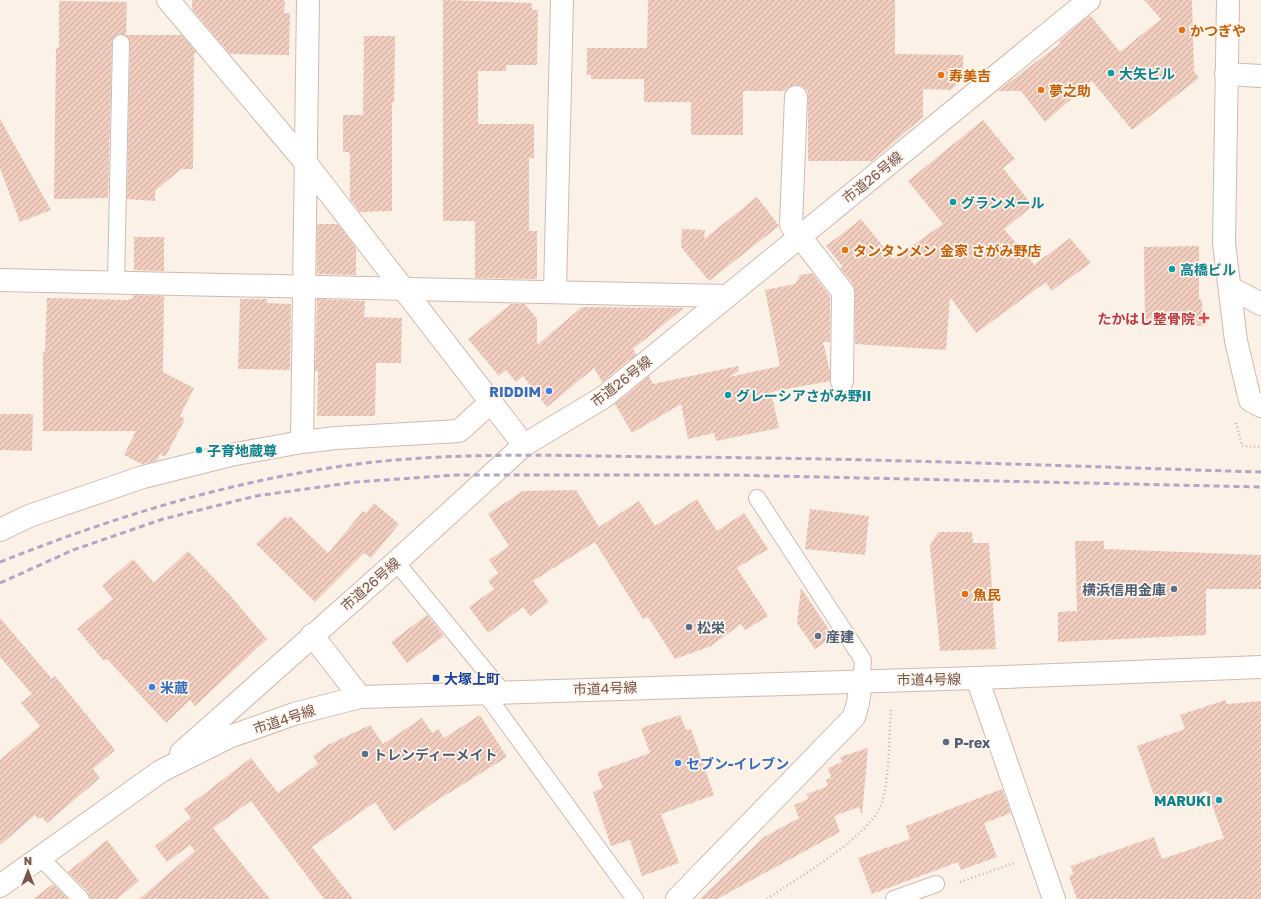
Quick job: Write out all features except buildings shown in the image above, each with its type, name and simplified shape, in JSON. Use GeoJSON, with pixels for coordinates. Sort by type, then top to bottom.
{"type":"FeatureCollection","features":[{"type":"Feature","properties":{"kind":"street"},"geometry":{"type":"LineString","coordinates":[[168,0],[306,163],[524,445]]}},
{"type":"Feature","properties":{"kind":"street"},"geometry":{"type":"LineString","coordinates":[[302,442],[308,0]]}},
{"type":"Feature","properties":{"kind":"street"},"geometry":{"type":"LineString","coordinates":[[555,292],[562,0]]}},
{"type":"Feature","properties":{"kind":"street","name":"市道26号線"},"geometry":{"type":"LineString","coordinates":[[161,770],[396,562],[524,445],[604,397],[1089,0]]}},
{"type":"Feature","properties":{"kind":"street"},"geometry":{"type":"LineString","coordinates":[[1228,0],[1224,242],[1231,288],[1236,341],[1250,400],[1261,406]]}},
{"type":"Feature","properties":{"kind":"street"},"geometry":{"type":"LineString","coordinates":[[1226,74],[1261,76]]}},
{"type":"Feature","properties":{"kind":"street"},"geometry":{"type":"LineString","coordinates":[[796,97],[791,225],[843,292],[842,381]]}},
{"type":"Feature","properties":{"kind":"street"},"geometry":{"type":"LineString","coordinates":[[0,280],[402,287],[727,296]]}},
{"type":"Feature","properties":{"kind":"street"},"geometry":{"type":"LineString","coordinates":[[1231,288],[1261,304]]}},
{"type":"Feature","properties":{"kind":"street"},"geometry":{"type":"LineString","coordinates":[[0,530],[30,516],[143,477],[230,455],[302,442],[336,438],[459,431],[491,402]]}},
{"type":"Feature","properties":{"kind":"street"},"geometry":{"type":"LineString","coordinates":[[312,635],[360,697]]}},
{"type":"Feature","properties":{"kind":"street","name":"市道4号線"},"geometry":{"type":"LineString","coordinates":[[0,886],[161,770],[229,737],[294,714],[360,697],[977,678],[1261,667]]}},
{"type":"Feature","properties":{"kind":"street"},"geometry":{"type":"LineString","coordinates":[[977,678],[1054,899]]}},
{"type":"Feature","properties":{"kind":"street"},"geometry":{"type":"LineString","coordinates":[[677,899],[854,717],[858,703],[861,681]]}},
{"type":"Feature","properties":{"kind":"lane"},"geometry":{"type":"LineString","coordinates":[[116,282],[121,43]]}},
{"type":"Feature","properties":{"kind":"lane"},"geometry":{"type":"LineString","coordinates":[[758,498],[863,660],[861,681]]}},
{"type":"Feature","properties":{"kind":"lane"},"geometry":{"type":"LineString","coordinates":[[396,562],[493,692],[635,899]]}},
{"type":"Feature","properties":{"kind":"lane"},"geometry":{"type":"LineString","coordinates":[[40,857],[81,899]]}},
{"type":"Feature","properties":{"kind":"lane"},"geometry":{"type":"LineString","coordinates":[[894,899],[936,884]]}},
{"type":"Feature","properties":{"kind":"path"},"geometry":{"type":"LineString","coordinates":[[767,899],[854,839],[871,822],[882,803],[886,778],[892,701]]}},
{"type":"Feature","properties":{"kind":"path"},"geometry":{"type":"LineString","coordinates":[[936,884],[949,886],[1039,855]]}},
{"type":"Feature","properties":{"kind":"railway"},"geometry":{"type":"LineString","coordinates":[[0,562],[131,515],[220,490],[311,471],[357,464],[436,457],[554,455],[819,459],[1261,472]]}},
{"type":"Feature","properties":{"kind":"railway"},"geometry":{"type":"LineString","coordinates":[[0,583],[73,550],[163,519],[256,496],[356,482],[456,475],[731,475],[1261,487]]}},
{"type":"Feature","properties":{"kind":"place","name":"かつぎや"},"geometry":{"type":"Point","coordinates":[1182,30]}},
{"type":"Feature","properties":{"kind":"place","name":"大矢ビル"},"geometry":{"type":"Point","coordinates":[1111,73]}},
{"type":"Feature","properties":{"kind":"place","name":"寿美吉"},"geometry":{"type":"Point","coordinates":[941,75]}},
{"type":"Feature","properties":{"kind":"place","name":"夢之助"},"geometry":{"type":"Point","coordinates":[1041,90]}},
{"type":"Feature","properties":{"kind":"place","name":"グランメール"},"geometry":{"type":"Point","coordinates":[953,202]}},
{"type":"Feature","properties":{"kind":"place","name":"タンタンメン 金家 さがみ野店"},"geometry":{"type":"Point","coordinates":[845,250]}},
{"type":"Feature","properties":{"kind":"place","name":"高橋ビル"},"geometry":{"type":"Point","coordinates":[1172,269]}},
{"type":"Feature","properties":{"kind":"place","name":"たかはし整骨院"},"geometry":{"type":"Point","coordinates":[1204,318]}},
{"type":"Feature","properties":{"kind":"place","name":"RIDDIM"},"geometry":{"type":"Point","coordinates":[549,391]}},
{"type":"Feature","properties":{"kind":"place","name":"グレーシアさがみ野II"},"geometry":{"type":"Point","coordinates":[728,395]}},
{"type":"Feature","properties":{"kind":"place","name":"子育地蔵尊"},"geometry":{"type":"Point","coordinates":[199,450]}},
{"type":"Feature","properties":{"kind":"place","name":"横浜信用金庫"},"geometry":{"type":"Point","coordinates":[1174,589]}},
{"type":"Feature","properties":{"kind":"place","name":"魚民"},"geometry":{"type":"Point","coordinates":[965,594]}},
{"type":"Feature","properties":{"kind":"place","name":"松栄"},"geometry":{"type":"Point","coordinates":[689,627]}},
{"type":"Feature","properties":{"kind":"place","name":"産建"},"geometry":{"type":"Point","coordinates":[818,636]}},
{"type":"Feature","properties":{"kind":"place","name":"大塚上町"},"geometry":{"type":"Point","coordinates":[436,678]}},
{"type":"Feature","properties":{"kind":"place","name":"米蔵"},"geometry":{"type":"Point","coordinates":[152,687]}},
{"type":"Feature","properties":{"kind":"place","name":"P-rex"},"geometry":{"type":"Point","coordinates":[946,742]}},
{"type":"Feature","properties":{"kind":"place","name":"トレンディーメイト"},"geometry":{"type":"Point","coordinates":[365,754]}},
{"type":"Feature","properties":{"kind":"place","name":"セブン-イレブン"},"geometry":{"type":"Point","coordinates":[678,763]}},
{"type":"Feature","properties":{"kind":"place","name":"MARUKI"},"geometry":{"type":"Point","coordinates":[1219,800]}}]}
